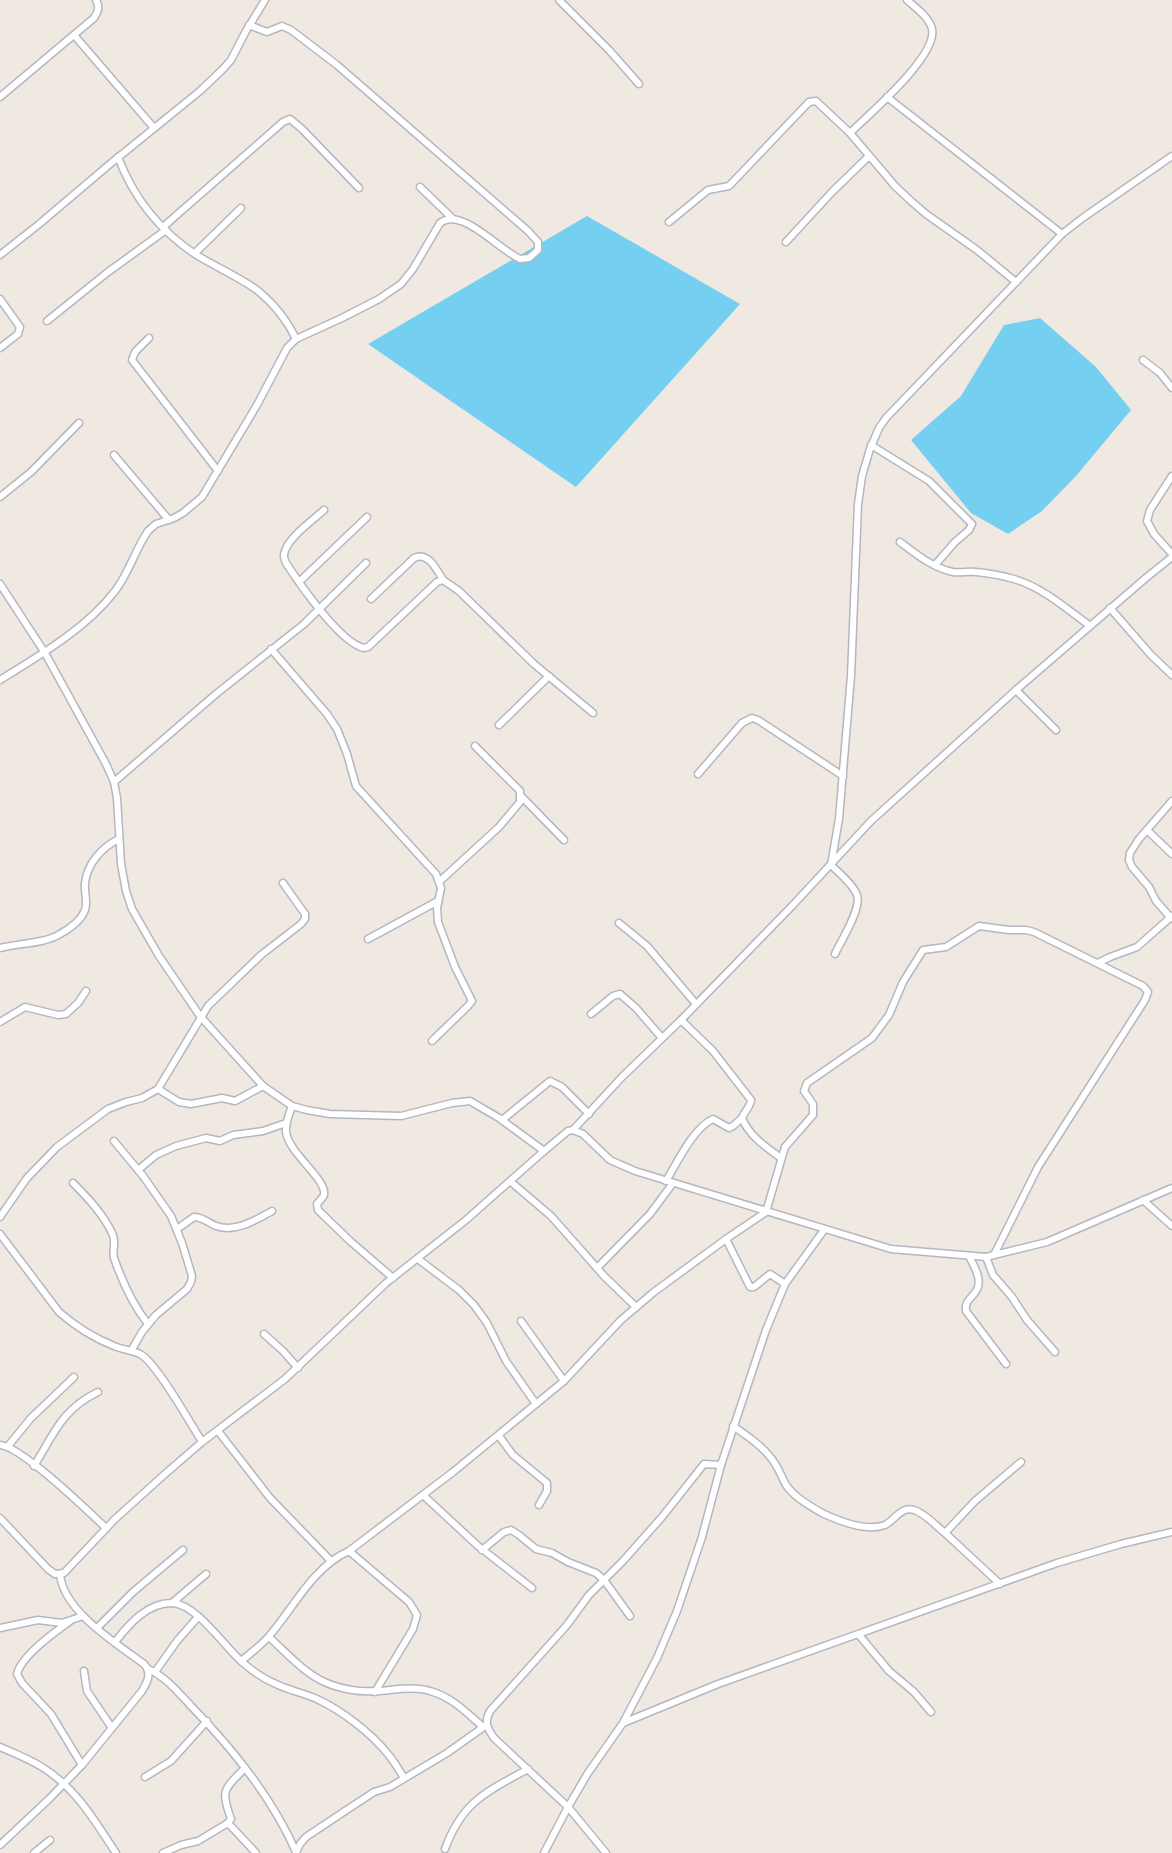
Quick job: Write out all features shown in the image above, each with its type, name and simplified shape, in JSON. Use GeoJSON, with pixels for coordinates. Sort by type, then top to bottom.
{"type":"FeatureCollection","features":[{"type":"Feature","properties":{"kind":"street"},"geometry":{"type":"LineString","coordinates":[[0,97],[94,18],[99,6],[96,0]]}},
{"type":"Feature","properties":{"kind":"street"},"geometry":{"type":"LineString","coordinates":[[0,255],[223,70],[231,60],[249,25],[265,0]]}},
{"type":"Feature","properties":{"kind":"street"},"geometry":{"type":"LineString","coordinates":[[559,0],[609,50],[639,84]]}},
{"type":"Feature","properties":{"kind":"street"},"geometry":{"type":"LineString","coordinates":[[850,133],[916,67],[932,36],[932,30],[928,22],[907,0]]}},
{"type":"Feature","properties":{"kind":"street"},"geometry":{"type":"LineString","coordinates":[[249,25],[267,32],[282,26],[305,40],[386,107],[528,231],[538,242],[538,250],[529,258],[520,259],[471,226],[452,218],[420,187]]}},
{"type":"Feature","properties":{"kind":"street"},"geometry":{"type":"LineString","coordinates":[[74,35],[154,128]]}},
{"type":"Feature","properties":{"kind":"street"},"geometry":{"type":"LineString","coordinates":[[887,97],[1062,234]]}},
{"type":"Feature","properties":{"kind":"street"},"geometry":{"type":"LineString","coordinates":[[669,222],[708,190],[729,186],[809,102],[816,101],[850,133],[895,186],[919,208],[970,244],[1016,282]]}},
{"type":"Feature","properties":{"kind":"street"},"geometry":{"type":"LineString","coordinates":[[47,321],[165,229],[287,120],[293,120],[359,188]]}},
{"type":"Feature","properties":{"kind":"street"},"geometry":{"type":"LineString","coordinates":[[786,242],[869,156]]}},
{"type":"Feature","properties":{"kind":"street"},"geometry":{"type":"LineString","coordinates":[[832,865],[839,819],[852,659],[857,518],[862,476],[879,428],[886,418],[1062,234],[1172,156]]}},
{"type":"Feature","properties":{"kind":"street"},"geometry":{"type":"LineString","coordinates":[[118,157],[125,177],[143,207],[165,229],[195,254],[258,290],[268,299],[298,338]]}},
{"type":"Feature","properties":{"kind":"street"},"geometry":{"type":"LineString","coordinates":[[195,254],[240,208]]}},
{"type":"Feature","properties":{"kind":"street"},"geometry":{"type":"LineString","coordinates":[[0,680],[45,653],[104,604],[116,590],[148,531],[156,524],[183,513],[202,498],[257,405],[281,357],[298,338],[379,299],[401,284],[416,264],[440,223],[445,218],[452,218]]}},
{"type":"Feature","properties":{"kind":"street"},"geometry":{"type":"LineString","coordinates":[[0,299],[20,327],[18,334],[0,348]]}},
{"type":"Feature","properties":{"kind":"street"},"geometry":{"type":"LineString","coordinates":[[150,338],[135,352],[132,360],[218,471]]}},
{"type":"Feature","properties":{"kind":"street"},"geometry":{"type":"LineString","coordinates":[[1143,360],[1160,373],[1172,388]]}},
{"type":"Feature","properties":{"kind":"street"},"geometry":{"type":"LineString","coordinates":[[0,497],[31,472],[79,423]]}},
{"type":"Feature","properties":{"kind":"street"},"geometry":{"type":"LineString","coordinates":[[872,445],[929,481],[972,524],[969,530],[955,542],[935,565]]}},
{"type":"Feature","properties":{"kind":"street"},"geometry":{"type":"LineString","coordinates":[[114,456],[169,520]]}},
{"type":"Feature","properties":{"kind":"street"},"geometry":{"type":"LineString","coordinates":[[0,1518],[55,1574],[60,1574],[70,1568],[106,1528],[202,1442],[266,1395],[298,1368],[355,1311],[393,1278],[511,1182],[568,1131],[573,1130],[622,1077],[681,1020],[832,865],[871,821],[1016,690],[1172,556],[1154,534],[1147,521],[1150,510],[1172,476]]}},
{"type":"Feature","properties":{"kind":"street"},"geometry":{"type":"LineString","coordinates":[[324,510],[302,529],[285,550],[284,556],[286,563],[319,610],[355,644],[364,648],[368,646],[437,582],[443,580]]}},
{"type":"Feature","properties":{"kind":"street"},"geometry":{"type":"LineString","coordinates":[[299,582],[367,517]]}},
{"type":"Feature","properties":{"kind":"street"},"geometry":{"type":"LineString","coordinates":[[900,542],[935,565],[955,572],[978,572],[1009,578],[1026,584],[1062,605],[1090,626]]}},
{"type":"Feature","properties":{"kind":"street"},"geometry":{"type":"LineString","coordinates":[[371,599],[414,558],[423,556],[432,564],[443,580],[460,591],[506,638],[548,676],[594,713]]}},
{"type":"Feature","properties":{"kind":"street"},"geometry":{"type":"LineString","coordinates":[[114,782],[216,694],[319,610],[366,563]]}},
{"type":"Feature","properties":{"kind":"street"},"geometry":{"type":"LineString","coordinates":[[0,584],[45,653],[114,782],[117,798],[121,864],[126,891],[132,909],[154,949],[200,1016],[263,1086],[292,1106],[330,1114],[396,1116],[466,1101],[480,1106],[502,1120],[544,1151]]}},
{"type":"Feature","properties":{"kind":"street"},"geometry":{"type":"LineString","coordinates":[[1110,608],[1151,655],[1172,674]]}},
{"type":"Feature","properties":{"kind":"street"},"geometry":{"type":"LineString","coordinates":[[271,649],[327,714],[337,729],[347,754],[356,786],[424,860],[440,881],[441,888],[436,915],[455,967],[472,1001],[432,1041]]}},
{"type":"Feature","properties":{"kind":"street"},"geometry":{"type":"LineString","coordinates":[[499,726],[548,676]]}},
{"type":"Feature","properties":{"kind":"street"},"geometry":{"type":"LineString","coordinates":[[1016,690],[1056,730]]}},
{"type":"Feature","properties":{"kind":"street"},"geometry":{"type":"LineString","coordinates":[[698,774],[742,723],[752,718],[758,720],[843,776]]}},
{"type":"Feature","properties":{"kind":"street"},"geometry":{"type":"LineString","coordinates":[[475,746],[494,767],[517,787],[521,796],[564,840]]}},
{"type":"Feature","properties":{"kind":"street"},"geometry":{"type":"LineString","coordinates":[[440,881],[498,827],[517,807],[521,796]]}},
{"type":"Feature","properties":{"kind":"street"},"geometry":{"type":"LineString","coordinates":[[1098,963],[1137,948],[1171,917],[1156,901],[1149,887],[1132,867],[1130,860],[1133,848],[1172,802]]}},
{"type":"Feature","properties":{"kind":"street"},"geometry":{"type":"LineString","coordinates":[[1147,830],[1172,854]]}},
{"type":"Feature","properties":{"kind":"street"},"geometry":{"type":"LineString","coordinates":[[0,948],[53,938],[75,924],[85,910],[87,873],[102,850],[119,839]]}},
{"type":"Feature","properties":{"kind":"street"},"geometry":{"type":"LineString","coordinates":[[832,865],[855,890],[858,901],[856,911],[835,954]]}},
{"type":"Feature","properties":{"kind":"street"},"geometry":{"type":"LineString","coordinates":[[0,1216],[27,1178],[57,1148],[108,1109],[142,1098],[158,1089],[168,1075],[200,1016],[232,981],[276,942],[301,924],[305,919],[305,914],[283,883]]}},
{"type":"Feature","properties":{"kind":"street"},"geometry":{"type":"LineString","coordinates":[[368,939],[438,901]]}},
{"type":"Feature","properties":{"kind":"street"},"geometry":{"type":"LineString","coordinates":[[619,923],[647,946],[696,1004]]}},
{"type":"Feature","properties":{"kind":"street"},"geometry":{"type":"LineString","coordinates":[[241,1661],[269,1637],[309,1585],[331,1561],[349,1551],[423,1495],[564,1382],[621,1320],[654,1292],[766,1212],[781,1158],[790,1141],[813,1115],[814,1104],[804,1091],[805,1086],[872,1038],[889,1015],[903,982],[923,950],[946,947],[974,928],[985,926],[1034,932],[1143,986],[1148,992],[1148,995],[1038,1167],[994,1255]]}},
{"type":"Feature","properties":{"kind":"street"},"geometry":{"type":"LineString","coordinates":[[0,1022],[26,1008],[58,1015],[66,1014],[78,1003],[86,991]]}},
{"type":"Feature","properties":{"kind":"street"},"geometry":{"type":"LineString","coordinates":[[591,1014],[613,996],[620,994],[636,1008],[662,1038]]}},
{"type":"Feature","properties":{"kind":"street"},"geometry":{"type":"LineString","coordinates":[[666,1180],[690,1142],[706,1124],[713,1119],[729,1128],[733,1126],[742,1118],[751,1100],[713,1051],[681,1020]]}},
{"type":"Feature","properties":{"kind":"street"},"geometry":{"type":"LineString","coordinates":[[502,1120],[550,1081],[562,1087],[588,1114]]}},
{"type":"Feature","properties":{"kind":"street"},"geometry":{"type":"LineString","coordinates":[[158,1089],[178,1102],[192,1104],[222,1098],[235,1101],[263,1086]]}},
{"type":"Feature","properties":{"kind":"street"},"geometry":{"type":"LineString","coordinates":[[292,1106],[286,1123],[286,1132],[292,1149],[315,1174],[323,1189],[323,1195],[317,1204],[318,1210],[393,1278]]}},
{"type":"Feature","properties":{"kind":"street"},"geometry":{"type":"LineString","coordinates":[[742,1118],[754,1136],[781,1158]]}},
{"type":"Feature","properties":{"kind":"street"},"geometry":{"type":"LineString","coordinates":[[138,1170],[156,1154],[176,1146],[206,1138],[220,1141],[233,1134],[263,1131],[286,1123]]}},
{"type":"Feature","properties":{"kind":"street"},"geometry":{"type":"LineString","coordinates":[[573,1130],[583,1134],[610,1160],[635,1171],[891,1249],[986,1257],[1047,1242],[1172,1188]]}},
{"type":"Feature","properties":{"kind":"street"},"geometry":{"type":"LineString","coordinates":[[114,1141],[164,1205],[177,1229],[190,1267],[191,1282],[187,1289],[148,1324],[131,1351]]}},
{"type":"Feature","properties":{"kind":"street"},"geometry":{"type":"LineString","coordinates":[[511,1182],[552,1216],[597,1268],[636,1307]]}},
{"type":"Feature","properties":{"kind":"street"},"geometry":{"type":"LineString","coordinates":[[73,1183],[94,1206],[111,1232],[114,1241],[114,1256],[136,1306],[148,1324]]}},
{"type":"Feature","properties":{"kind":"street"},"geometry":{"type":"LineString","coordinates":[[597,1268],[650,1214],[673,1183]]}},
{"type":"Feature","properties":{"kind":"street"},"geometry":{"type":"LineString","coordinates":[[1143,1200],[1172,1226]]}},
{"type":"Feature","properties":{"kind":"street"},"geometry":{"type":"LineString","coordinates":[[177,1229],[194,1217],[217,1227],[232,1228],[254,1221],[272,1211]]}},
{"type":"Feature","properties":{"kind":"street"},"geometry":{"type":"LineString","coordinates":[[544,1853],[588,1773],[623,1723],[657,1658],[677,1611],[702,1537],[721,1465],[766,1330],[785,1284],[824,1230]]}},
{"type":"Feature","properties":{"kind":"street"},"geometry":{"type":"LineString","coordinates":[[0,1234],[58,1312],[96,1338],[113,1346],[142,1354],[147,1359],[174,1397],[202,1442]]}},
{"type":"Feature","properties":{"kind":"street"},"geometry":{"type":"LineString","coordinates":[[726,1239],[750,1287],[770,1274],[785,1284]]}},
{"type":"Feature","properties":{"kind":"street"},"geometry":{"type":"LineString","coordinates":[[969,1256],[976,1269],[979,1282],[976,1291],[966,1303],[966,1311],[1006,1364]]}},
{"type":"Feature","properties":{"kind":"street"},"geometry":{"type":"LineString","coordinates":[[986,1257],[993,1275],[1012,1297],[1027,1320],[1055,1352]]}},
{"type":"Feature","properties":{"kind":"street"},"geometry":{"type":"LineString","coordinates":[[418,1258],[474,1304],[502,1354],[536,1404]]}},
{"type":"Feature","properties":{"kind":"street"},"geometry":{"type":"LineString","coordinates":[[522,1321],[564,1382]]}},
{"type":"Feature","properties":{"kind":"street"},"geometry":{"type":"LineString","coordinates":[[264,1334],[283,1350],[298,1368]]}},
{"type":"Feature","properties":{"kind":"street"},"geometry":{"type":"LineString","coordinates":[[8,1446],[31,1418],[74,1377]]}},
{"type":"Feature","properties":{"kind":"street"},"geometry":{"type":"LineString","coordinates":[[34,1466],[66,1415],[80,1402],[98,1392]]}},
{"type":"Feature","properties":{"kind":"street"},"geometry":{"type":"LineString","coordinates":[[734,1426],[758,1444],[771,1457],[787,1487],[799,1498],[822,1513],[849,1523],[866,1527],[879,1527],[887,1524],[905,1510],[920,1512],[1000,1584]]}},
{"type":"Feature","properties":{"kind":"street"},"geometry":{"type":"LineString","coordinates":[[218,1431],[270,1498],[331,1561]]}},
{"type":"Feature","properties":{"kind":"street"},"geometry":{"type":"LineString","coordinates":[[498,1436],[513,1455],[547,1483],[547,1491],[539,1505]]}},
{"type":"Feature","properties":{"kind":"street"},"geometry":{"type":"LineString","coordinates":[[0,1445],[8,1446],[34,1466],[73,1497],[106,1528]]}},
{"type":"Feature","properties":{"kind":"street"},"geometry":{"type":"LineString","coordinates":[[945,1533],[975,1501],[1021,1462]]}},
{"type":"Feature","properties":{"kind":"street"},"geometry":{"type":"LineString","coordinates":[[296,1852],[306,1837],[348,1809],[374,1792],[390,1787],[459,1746],[485,1726],[486,1718],[490,1711],[567,1625],[589,1596],[662,1517],[704,1464],[721,1465]]}},
{"type":"Feature","properties":{"kind":"street"},"geometry":{"type":"LineString","coordinates":[[423,1495],[482,1550],[532,1588]]}},
{"type":"Feature","properties":{"kind":"street"},"geometry":{"type":"LineString","coordinates":[[482,1550],[504,1532],[511,1530],[536,1549],[546,1550],[568,1562],[592,1570],[604,1580],[630,1616]]}},
{"type":"Feature","properties":{"kind":"street"},"geometry":{"type":"LineString","coordinates":[[623,1723],[718,1684],[1057,1563],[1121,1544],[1172,1532]]}},
{"type":"Feature","properties":{"kind":"street"},"geometry":{"type":"LineString","coordinates":[[97,1628],[133,1592],[183,1550]]}},
{"type":"Feature","properties":{"kind":"street"},"geometry":{"type":"LineString","coordinates":[[349,1551],[409,1602],[417,1615],[413,1629],[375,1692]]}},
{"type":"Feature","properties":{"kind":"street"},"geometry":{"type":"LineString","coordinates":[[60,1574],[64,1591],[83,1616],[148,1669],[170,1684],[207,1721],[245,1768],[286,1829],[296,1852]]}},
{"type":"Feature","properties":{"kind":"street"},"geometry":{"type":"LineString","coordinates":[[172,1603],[206,1574]]}},
{"type":"Feature","properties":{"kind":"street"},"geometry":{"type":"LineString","coordinates":[[116,1642],[131,1624],[147,1610],[172,1603],[186,1609],[198,1617],[241,1661],[264,1678],[334,1708],[358,1726],[388,1753],[404,1778]]}},
{"type":"Feature","properties":{"kind":"street"},"geometry":{"type":"LineString","coordinates":[[0,1628],[38,1620],[70,1621],[83,1616]]}},
{"type":"Feature","properties":{"kind":"street"},"geometry":{"type":"LineString","coordinates":[[155,1672],[177,1641],[198,1617]]}},
{"type":"Feature","properties":{"kind":"street"},"geometry":{"type":"LineString","coordinates":[[70,1621],[35,1650],[21,1665],[17,1674],[22,1684],[51,1714],[82,1765]]}},
{"type":"Feature","properties":{"kind":"street"},"geometry":{"type":"LineString","coordinates":[[859,1635],[889,1671],[914,1692],[931,1712]]}},
{"type":"Feature","properties":{"kind":"street"},"geometry":{"type":"LineString","coordinates":[[269,1637],[308,1673],[331,1685],[350,1690],[375,1692],[430,1691],[453,1701],[485,1726],[494,1738],[568,1807],[606,1853]]}},
{"type":"Feature","properties":{"kind":"street"},"geometry":{"type":"LineString","coordinates":[[0,1845],[82,1765],[147,1682],[148,1669]]}},
{"type":"Feature","properties":{"kind":"street"},"geometry":{"type":"LineString","coordinates":[[84,1671],[87,1691],[112,1728]]}},
{"type":"Feature","properties":{"kind":"street"},"geometry":{"type":"LineString","coordinates":[[145,1777],[171,1761],[207,1721]]}},
{"type":"Feature","properties":{"kind":"street"},"geometry":{"type":"LineString","coordinates":[[0,1747],[40,1766],[64,1783],[88,1809],[116,1853]]}},
{"type":"Feature","properties":{"kind":"street"},"geometry":{"type":"LineString","coordinates":[[163,1853],[181,1845],[198,1841],[228,1823],[231,1819],[224,1800],[225,1792],[245,1768]]}},
{"type":"Feature","properties":{"kind":"street"},"geometry":{"type":"LineString","coordinates":[[445,1849],[458,1820],[470,1806],[484,1793],[528,1769]]}},
{"type":"Feature","properties":{"kind":"street"},"geometry":{"type":"LineString","coordinates":[[228,1823],[256,1853]]}},
{"type":"Feature","properties":{"kind":"street"},"geometry":{"type":"LineString","coordinates":[[35,1853],[50,1840]]}},
{"type":"Feature","properties":{"kind":"water"},"geometry":{"type":"Polygon","coordinates":[[[587,216],[740,304],[576,487],[368,344],[587,216]]]}},
{"type":"Feature","properties":{"kind":"water"},"geometry":{"type":"Polygon","coordinates":[[[1040,318],[1096,367],[1131,410],[1076,476],[1042,511],[1008,534],[971,513],[911,440],[961,396],[1004,325],[1040,318]]]}}]}
